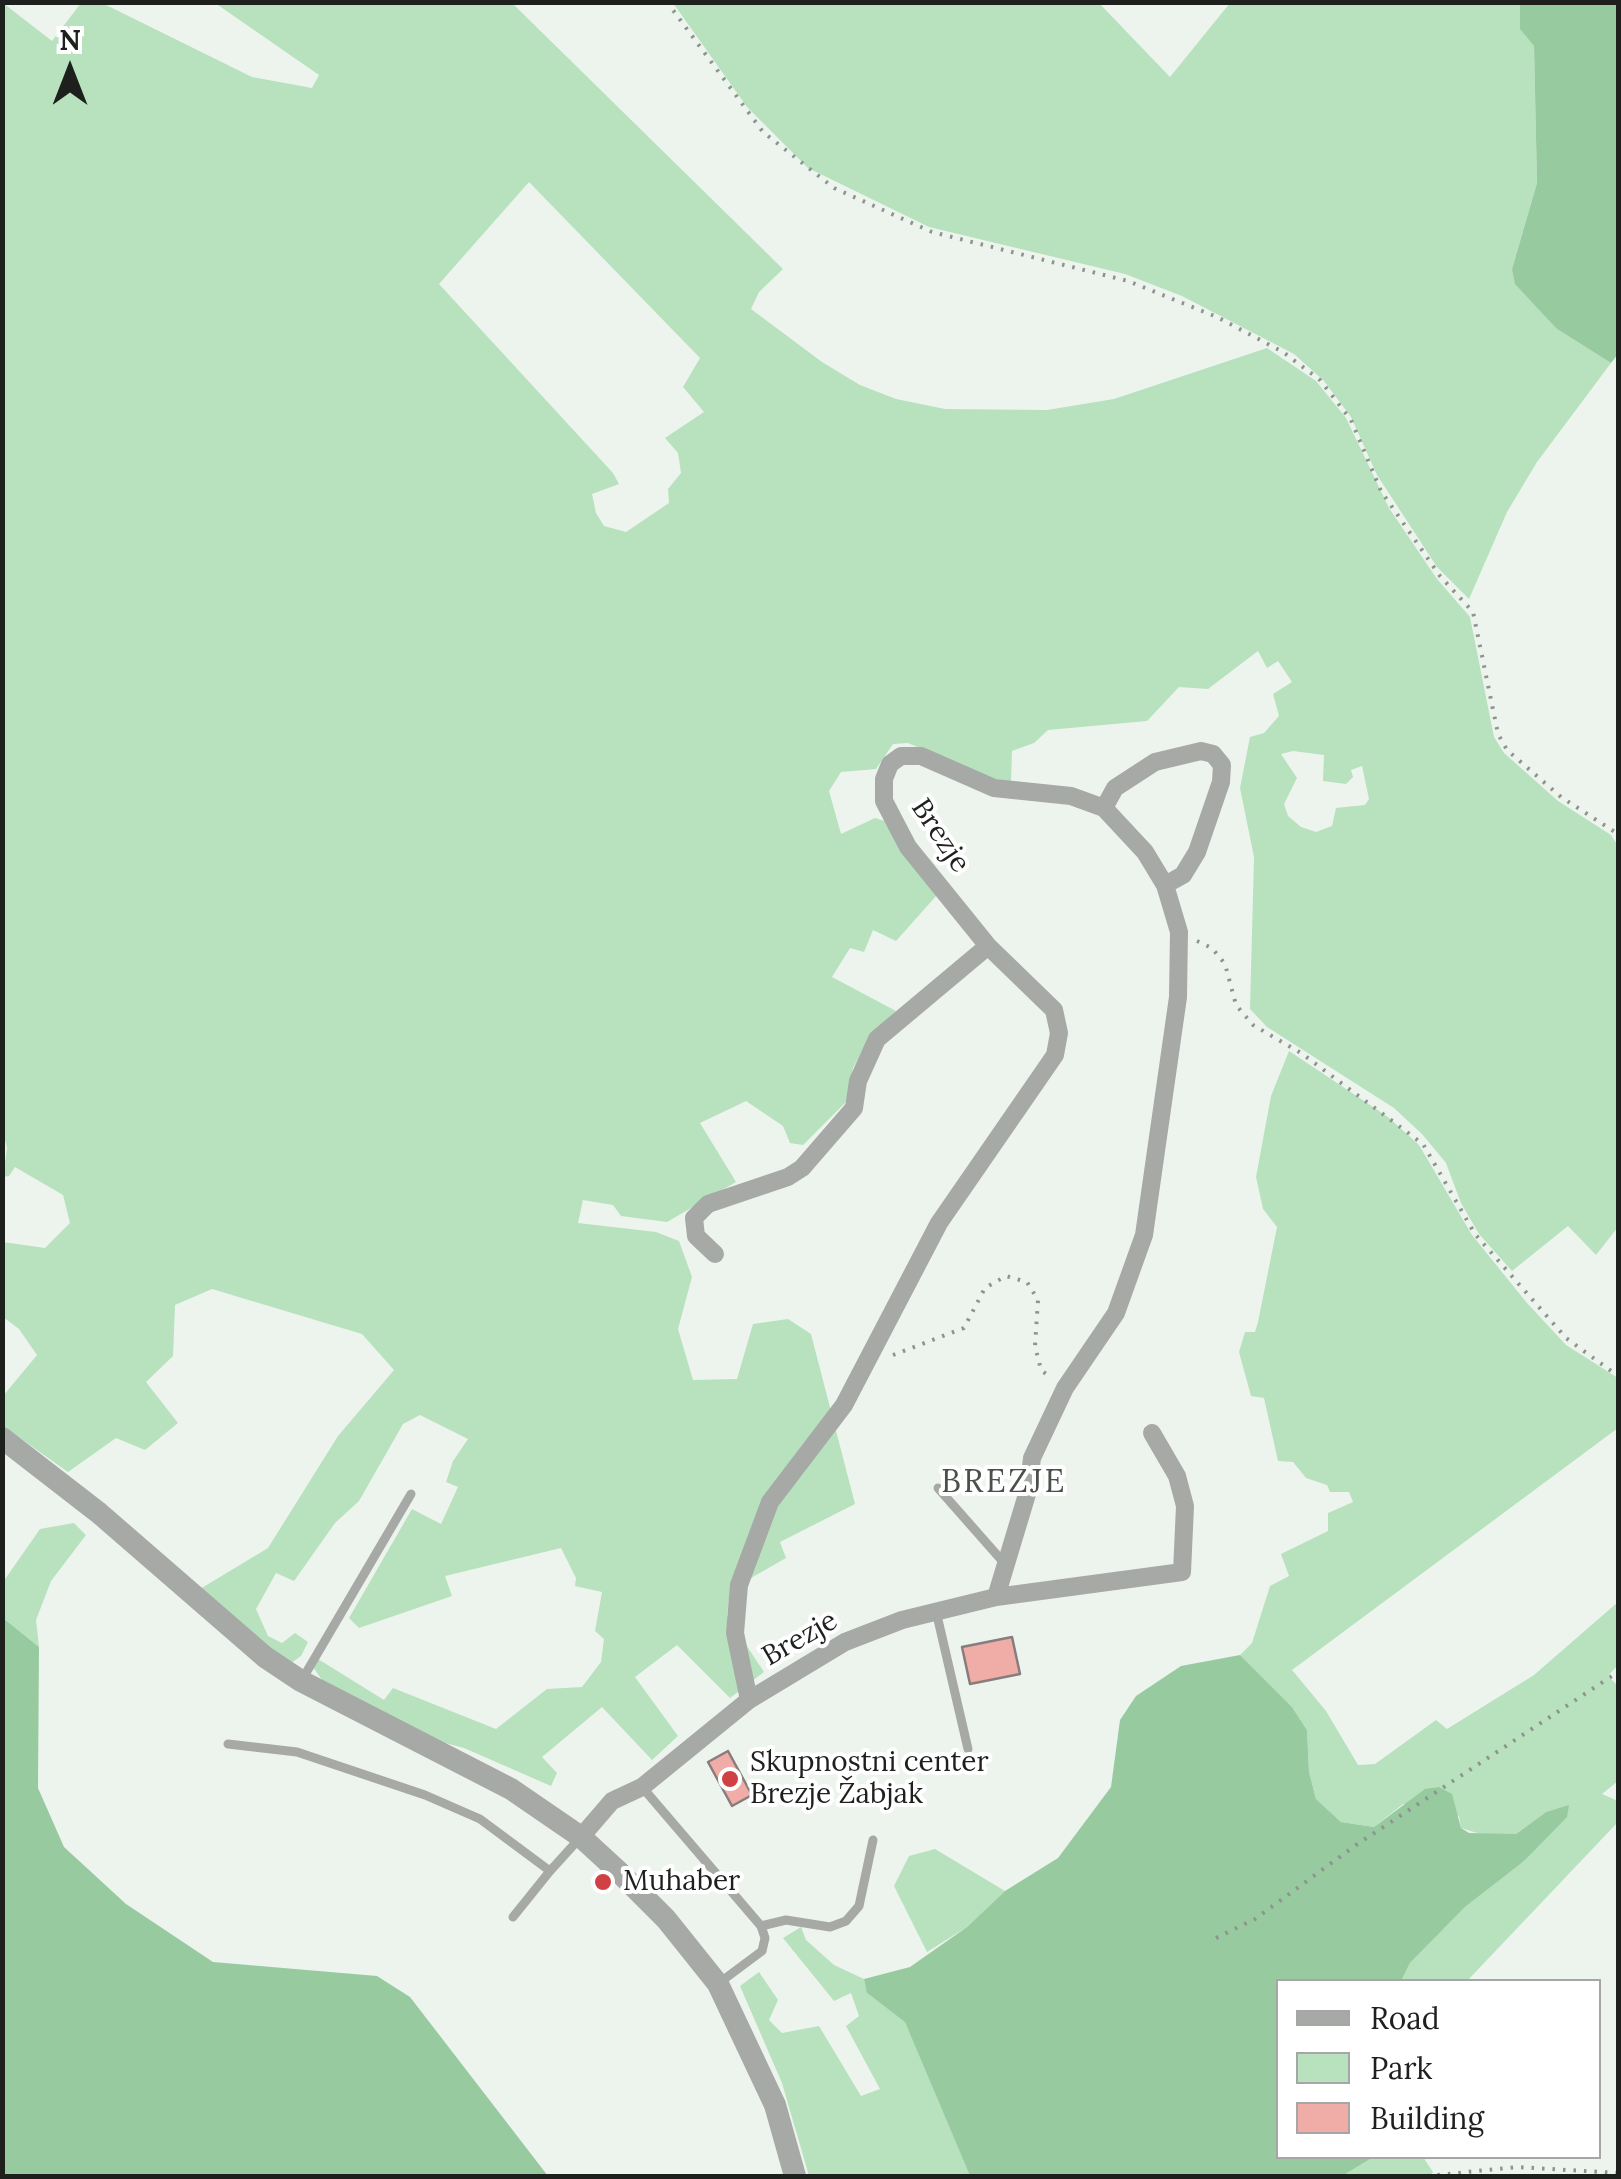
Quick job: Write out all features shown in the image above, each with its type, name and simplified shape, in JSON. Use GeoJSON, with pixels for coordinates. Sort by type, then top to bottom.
{"type":"FeatureCollection","features":[{"type":"Feature","properties":{"kind":"street"},"geometry":{"type":"LineString","coordinates":[[996,1597],[1028,1491],[1032,1458],[1065,1388],[1116,1313],[1144,1235],[1178,997],[1179,932],[1165,886],[1127,828],[1104,808],[1115,788],[1155,762],[1201,751],[1213,754],[1222,765],[1221,782],[1198,852],[1184,875],[1165,886]]}},
{"type":"Feature","properties":{"kind":"street","name":"Brezje"},"geometry":{"type":"LineString","coordinates":[[749,1700],[735,1633],[739,1585],[770,1502],[844,1406],[938,1223],[1055,1056],[1059,1033],[1054,1010],[988,946],[908,847],[884,801],[890,764],[901,756],[921,756],[994,788],[1071,796],[1104,808]]}},
{"type":"Feature","properties":{"kind":"street"},"geometry":{"type":"LineString","coordinates":[[715,1254],[696,1236],[694,1218],[708,1204],[788,1178],[802,1168],[854,1108],[858,1081],[877,1039],[988,946]]}},
{"type":"Feature","properties":{"kind":"street","name":"Brezje"},"geometry":{"type":"LineString","coordinates":[[581,1837],[612,1801],[642,1787],[749,1700],[845,1642],[936,1611],[996,1597],[1182,1572],[1185,1506],[1178,1476],[1152,1434]]}},
{"type":"Feature","properties":{"kind":"street"},"geometry":{"type":"LineString","coordinates":[[2,1438],[99,1513],[210,1614],[302,1681],[511,1789],[581,1837],[666,1920],[718,1984],[775,2104],[795,2176]]}},
{"type":"Feature","properties":{"kind":"lane"},"geometry":{"type":"LineString","coordinates":[[938,1488],[1005,1564]]}},
{"type":"Feature","properties":{"kind":"lane"},"geometry":{"type":"LineString","coordinates":[[302,1681],[411,1494]]}},
{"type":"Feature","properties":{"kind":"lane"},"geometry":{"type":"LineString","coordinates":[[936,1611],[968,1749]]}},
{"type":"Feature","properties":{"kind":"lane"},"geometry":{"type":"LineString","coordinates":[[228,1744],[296,1752],[425,1795],[480,1819],[550,1872]]}},
{"type":"Feature","properties":{"kind":"lane"},"geometry":{"type":"LineString","coordinates":[[642,1787],[761,1926],[765,1938],[762,1951],[718,1984]]}},
{"type":"Feature","properties":{"kind":"lane"},"geometry":{"type":"LineString","coordinates":[[513,1917],[581,1837]]}},
{"type":"Feature","properties":{"kind":"lane"},"geometry":{"type":"LineString","coordinates":[[761,1926],[786,1920],[830,1927],[846,1921],[859,1906],[874,1840]]}},
{"type":"Feature","properties":{"kind":"path"},"geometry":{"type":"LineString","coordinates":[[667,2],[762,132],[834,188],[932,232],[1128,281],[1217,317],[1282,352],[1320,380],[1350,420],[1381,491],[1440,576],[1474,612],[1498,734],[1507,750],[1561,798],[1618,834]]}},
{"type":"Feature","properties":{"kind":"path"},"geometry":{"type":"LineString","coordinates":[[1179,932],[1212,948],[1225,964],[1236,1005],[1253,1025],[1302,1053],[1424,1144],[1476,1234],[1566,1338],[1618,1376]]}},
{"type":"Feature","properties":{"kind":"path"},"geometry":{"type":"LineString","coordinates":[[864,1363],[964,1328],[986,1288],[1006,1276],[1026,1282],[1038,1300],[1035,1346],[1041,1370],[1065,1388]]}},
{"type":"Feature","properties":{"kind":"path"},"geometry":{"type":"LineString","coordinates":[[1216,1938],[1255,1920],[1356,1845],[1618,1672]]}},
{"type":"Feature","properties":{"kind":"path"},"geometry":{"type":"LineString","coordinates":[[1427,2176],[1501,2167],[1618,2173]]}},
{"type":"Feature","properties":{"kind":"green space"},"geometry":{"type":"Polygon","coordinates":[[[3,3],[52,41],[81,3],[102,3],[252,77],[312,88],[319,75],[215,3],[512,3],[783,269],[759,292],[751,309],[822,362],[860,385],[896,399],[945,409],[1047,410],[1114,399],[1267,348],[1316,381],[1346,418],[1389,508],[1437,579],[1470,617],[1494,737],[1504,753],[1558,801],[1611,835],[1618,846],[1618,1227],[1596,1255],[1568,1226],[1512,1271],[1479,1234],[1461,1203],[1446,1163],[1422,1134],[1394,1108],[1267,1027],[1250,1009],[1254,857],[1240,788],[1250,737],[1264,733],[1279,716],[1273,694],[1292,682],[1278,661],[1267,668],[1258,651],[1208,689],[1179,687],[1147,721],[1048,730],[1034,743],[1012,751],[1011,782],[989,778],[908,743],[893,744],[876,769],[841,772],[829,791],[841,834],[875,818],[888,822],[937,895],[896,941],[873,930],[864,952],[850,948],[832,977],[896,1011],[869,1039],[853,1068],[848,1100],[803,1145],[790,1143],[783,1126],[746,1101],[700,1123],[736,1182],[667,1222],[621,1216],[613,1205],[583,1200],[578,1223],[656,1232],[679,1241],[692,1277],[678,1329],[693,1380],[737,1379],[753,1324],[788,1319],[811,1334],[855,1504],[780,1542],[786,1558],[730,1590],[727,1616],[764,1672],[730,1698],[677,1645],[635,1677],[678,1736],[652,1760],[602,1707],[542,1757],[557,1773],[551,1786],[464,1748],[427,1738],[322,1680],[313,1667],[318,1659],[384,1700],[393,1688],[496,1729],[547,1689],[582,1687],[601,1662],[604,1639],[595,1631],[602,1592],[575,1586],[576,1578],[561,1548],[445,1576],[452,1596],[359,1628],[349,1618],[412,1509],[441,1524],[458,1487],[446,1482],[453,1461],[468,1439],[420,1415],[403,1424],[359,1501],[335,1523],[294,1581],[276,1573],[256,1609],[268,1636],[282,1643],[295,1633],[308,1642],[301,1656],[291,1663],[200,1589],[268,1548],[338,1436],[394,1370],[362,1334],[212,1289],[175,1305],[173,1356],[146,1382],[178,1423],[145,1450],[116,1438],[68,1472],[3,1426],[3,1396],[37,1355],[19,1329],[3,1317],[3,1242],[45,1248],[70,1223],[63,1195],[15,1167],[9,1176],[3,1177],[7,1148],[3,1132],[3,3]],[[529,182],[439,284],[613,473],[619,484],[592,494],[596,513],[604,526],[626,532],[669,503],[668,489],[681,473],[678,453],[665,438],[704,412],[683,387],[700,358],[529,182]],[[1293,751],[1281,754],[1297,778],[1284,804],[1288,816],[1301,827],[1316,832],[1332,826],[1336,808],[1365,805],[1369,799],[1362,766],[1351,770],[1353,777],[1346,784],[1323,781],[1324,755],[1293,751]]]}},
{"type":"Feature","properties":{"kind":"green space"},"geometry":{"type":"Polygon","coordinates":[[[673,3],[1099,3],[1170,77],[1230,3],[1520,3],[1520,28],[1534,46],[1537,183],[1512,269],[1557,329],[1611,363],[1537,462],[1507,512],[1469,599],[1437,567],[1377,475],[1351,417],[1324,381],[1294,354],[1182,296],[1125,274],[929,227],[808,168],[747,107],[673,3]]]}},
{"type":"Feature","properties":{"kind":"green space"},"geometry":{"type":"Polygon","coordinates":[[[1520,3],[1618,3],[1618,354],[1611,363],[1557,329],[1515,284],[1512,269],[1537,183],[1534,46],[1520,29],[1520,3]]]}},
{"type":"Feature","properties":{"kind":"green space"},"geometry":{"type":"Polygon","coordinates":[[[1289,1051],[1388,1117],[1419,1145],[1472,1235],[1527,1303],[1566,1345],[1618,1378],[1618,1428],[1292,1670],[1326,1711],[1358,1765],[1375,1764],[1436,1720],[1447,1729],[1534,1675],[1618,1602],[1618,1665],[1608,1676],[1618,1686],[1618,1781],[1602,1794],[1618,1801],[1618,1822],[1469,1979],[1402,1979],[1410,1963],[1465,1907],[1523,1862],[1568,1806],[1546,1812],[1516,1834],[1490,1837],[1461,1828],[1459,1816],[1403,1804],[1374,1827],[1341,1822],[1316,1799],[1309,1772],[1307,1730],[1292,1707],[1240,1655],[1252,1643],[1270,1586],[1289,1576],[1281,1554],[1328,1531],[1328,1513],[1353,1502],[1349,1492],[1330,1492],[1327,1485],[1306,1478],[1293,1462],[1278,1461],[1264,1398],[1251,1396],[1239,1352],[1245,1332],[1255,1332],[1277,1227],[1263,1209],[1256,1177],[1271,1096],[1289,1051]]]}},
{"type":"Feature","properties":{"kind":"green space"},"geometry":{"type":"Polygon","coordinates":[[[74,1523],[86,1535],[51,1581],[36,1620],[39,1647],[3,1618],[3,1582],[40,1529],[74,1523]]]}},
{"type":"Feature","properties":{"kind":"green space"},"geometry":{"type":"Polygon","coordinates":[[[3,1618],[39,1647],[38,1788],[64,1847],[126,1904],[213,1962],[377,1976],[410,1997],[548,2176],[3,2176],[3,1618]]]}},
{"type":"Feature","properties":{"kind":"green space"},"geometry":{"type":"Polygon","coordinates":[[[1240,1655],[1292,1707],[1307,1730],[1309,1772],[1316,1799],[1341,1822],[1374,1827],[1425,1789],[1439,1787],[1452,1794],[1461,1828],[1469,1833],[1516,1834],[1546,1812],[1569,1805],[1567,1817],[1523,1862],[1465,1907],[1410,1963],[1402,1979],[1276,1979],[1276,2159],[1370,2159],[1342,2176],[970,2176],[905,2022],[867,1993],[864,1979],[910,1967],[967,1927],[1005,1891],[1058,1858],[1111,1787],[1120,1720],[1136,1696],[1181,1666],[1240,1655]]]}},
{"type":"Feature","properties":{"kind":"green space"},"geometry":{"type":"Polygon","coordinates":[[[935,1849],[1005,1891],[967,1927],[927,1952],[894,1886],[909,1856],[935,1849]]]}},
{"type":"Feature","properties":{"kind":"green space"},"geometry":{"type":"Polygon","coordinates":[[[801,1927],[806,1940],[834,1965],[864,1979],[868,1994],[905,2021],[970,2176],[809,2176],[782,2083],[740,1986],[759,1972],[778,2000],[769,2020],[782,2033],[819,2026],[861,2096],[880,2089],[846,2026],[859,2016],[851,1993],[834,2001],[783,1938],[801,1927]]]}},
{"type":"Feature","properties":{"kind":"green space"},"geometry":{"type":"Polygon","coordinates":[[[1368,2159],[1424,2159],[1433,2172],[1430,2176],[1342,2176],[1368,2159]]]}},
{"type":"Feature","properties":{"kind":"building"},"geometry":{"type":"Polygon","coordinates":[[[1012,1637],[1020,1674],[970,1684],[962,1647],[1012,1637]]]}},
{"type":"Feature","properties":{"kind":"building","name":"Skupnostni center Brezje Žabjak"},"geometry":{"type":"Polygon","coordinates":[[[728,1751],[752,1795],[732,1806],[708,1762],[728,1751]]]}},
{"type":"Feature","properties":{"kind":"place","name":"Skupnostni center Brezje Žabjak"},"geometry":{"type":"Point","coordinates":[730,1779]}},
{"type":"Feature","properties":{"kind":"place","name":"Muhaber"},"geometry":{"type":"Point","coordinates":[603,1882]}},
{"type":"Feature","properties":{"kind":"district","name":"BREZJE"},"geometry":{"type":"Point","coordinates":[1004,1483]}}]}
